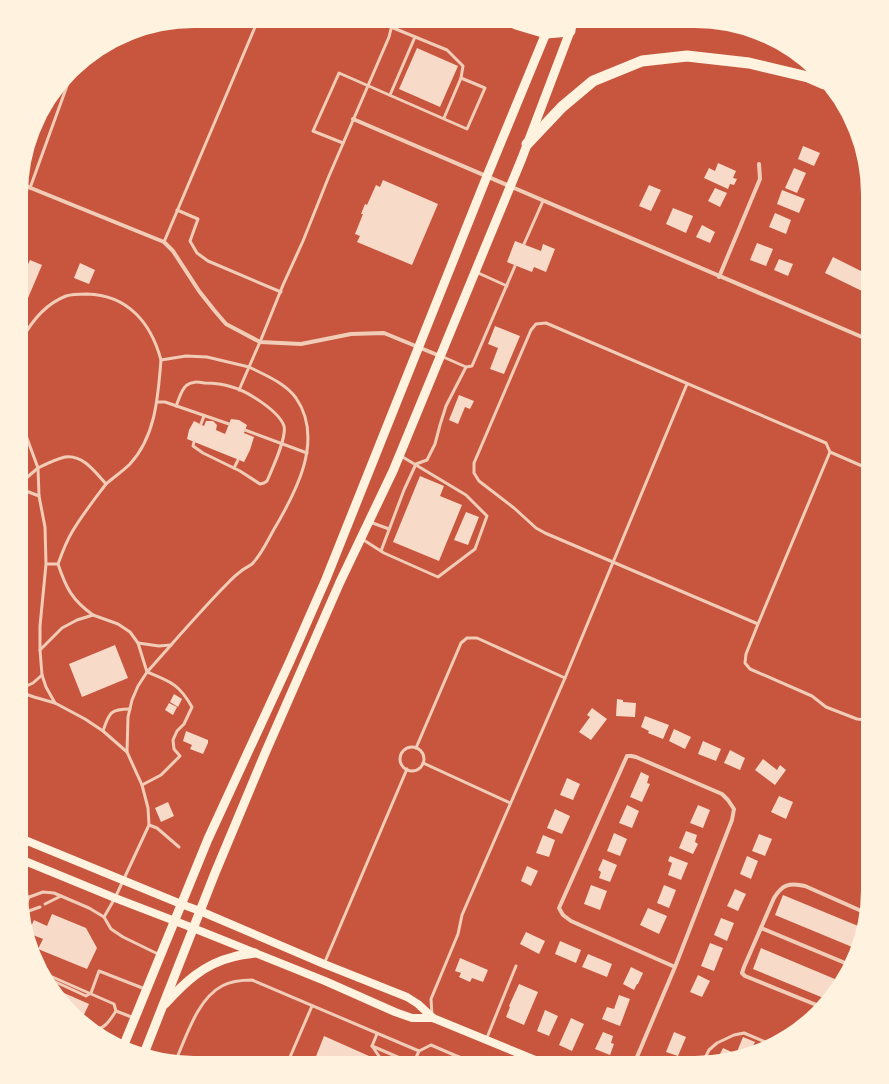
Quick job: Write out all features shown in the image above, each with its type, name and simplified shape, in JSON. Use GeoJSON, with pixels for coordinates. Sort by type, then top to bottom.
{"type":"FeatureCollection","features":[{"type":"Feature","properties":{"kind":"highway"},"geometry":{"type":"LineString","coordinates":[[526,27],[546,33],[568,27]]}},
{"type":"Feature","properties":{"kind":"highway"},"geometry":{"type":"LineString","coordinates":[[527,144],[562,107],[593,81],[642,61],[687,56],[749,63],[808,77],[819,82]]}},
{"type":"Feature","properties":{"kind":"main road"},"geometry":{"type":"LineString","coordinates":[[125,1042],[208,839],[287,668],[326,579],[487,176],[548,27]]}},
{"type":"Feature","properties":{"kind":"main road"},"geometry":{"type":"LineString","coordinates":[[145,1049],[272,737],[340,582],[400,455],[527,144],[572,27]]}},
{"type":"Feature","properties":{"kind":"main road"},"geometry":{"type":"LineString","coordinates":[[27,841],[407,997],[418,1004],[433,1018],[528,1057]]}},
{"type":"Feature","properties":{"kind":"main road"},"geometry":{"type":"LineString","coordinates":[[27,862],[326,981],[395,1012],[412,1018],[433,1018]]}},
{"type":"Feature","properties":{"kind":"main road"},"geometry":{"type":"LineString","coordinates":[[162,1008],[192,976],[206,967],[233,957],[255,953]]}},
{"type":"Feature","properties":{"kind":"street"},"geometry":{"type":"LineString","coordinates":[[353,119],[862,337]]}},
{"type":"Feature","properties":{"kind":"street"},"geometry":{"type":"LineString","coordinates":[[719,277],[760,179],[759,164]]}},
{"type":"Feature","properties":{"kind":"street"},"geometry":{"type":"LineString","coordinates":[[27,186],[164,242],[173,252],[199,291],[226,324],[260,342],[301,344],[351,334],[384,333],[440,356]]}},
{"type":"Feature","properties":{"kind":"street"},"geometry":{"type":"LineString","coordinates":[[637,1057],[676,967],[732,820],[734,809],[722,794],[636,757],[627,756],[559,908],[566,919],[676,967]]}},
{"type":"Feature","properties":{"kind":"street"},"geometry":{"type":"LineString","coordinates":[[816,1005],[745,976],[742,973],[774,898],[779,890],[796,883],[861,910]]}},
{"type":"Feature","properties":{"kind":"street"},"geometry":{"type":"LineString","coordinates":[[761,928],[845,963]]}},
{"type":"Feature","properties":{"kind":"lane"},"geometry":{"type":"LineString","coordinates":[[164,242],[255,27]]}},
{"type":"Feature","properties":{"kind":"lane"},"geometry":{"type":"LineString","coordinates":[[239,390],[303,241],[318,201],[368,85],[391,27],[447,50],[463,66],[462,78],[444,118]]}},
{"type":"Feature","properties":{"kind":"lane"},"geometry":{"type":"LineString","coordinates":[[390,95],[415,37]]}},
{"type":"Feature","properties":{"kind":"lane"},"geometry":{"type":"LineString","coordinates":[[343,143],[313,131],[339,73],[467,129],[485,88],[462,78]]}},
{"type":"Feature","properties":{"kind":"lane"},"geometry":{"type":"LineString","coordinates":[[30,188],[67,85]]}},
{"type":"Feature","properties":{"kind":"lane"},"geometry":{"type":"LineString","coordinates":[[524,244],[543,201]]}},
{"type":"Feature","properties":{"kind":"lane"},"geometry":{"type":"LineString","coordinates":[[177,210],[198,219],[190,241],[197,253],[208,260],[281,292]]}},
{"type":"Feature","properties":{"kind":"lane"},"geometry":{"type":"LineString","coordinates":[[440,356],[466,368],[472,366],[515,266]]}},
{"type":"Feature","properties":{"kind":"lane"},"geometry":{"type":"LineString","coordinates":[[475,272],[507,286]]}},
{"type":"Feature","properties":{"kind":"lane"},"geometry":{"type":"LineString","coordinates":[[27,330],[39,314],[52,303],[67,296],[98,294],[113,298],[127,306],[140,318],[150,331],[158,348],[161,360],[158,402],[152,426],[142,448],[130,464],[106,484],[88,508],[72,532],[58,564],[63,580],[71,595],[81,607],[93,615],[118,624],[130,632],[138,643],[148,672],[167,680],[178,687],[186,696],[192,707],[184,724],[177,731],[173,740],[174,749],[180,756],[161,775],[142,785]]}},
{"type":"Feature","properties":{"kind":"lane"},"geometry":{"type":"LineString","coordinates":[[758,624],[544,533],[479,481],[474,473],[474,463],[531,330],[536,324],[546,323],[826,443],[830,452],[862,466]]}},
{"type":"Feature","properties":{"kind":"lane"},"geometry":{"type":"LineString","coordinates":[[127,752],[128,717],[132,700],[138,686],[171,645],[222,588],[240,572],[252,564],[261,552],[296,488],[303,471],[307,453],[306,419],[302,409],[296,398],[274,380],[248,367],[207,357],[186,356],[161,360]]}},
{"type":"Feature","properties":{"kind":"lane"},"geometry":{"type":"LineString","coordinates":[[381,551],[404,490],[416,464],[427,460],[435,444],[446,406],[466,368]]}},
{"type":"Feature","properties":{"kind":"lane"},"geometry":{"type":"LineString","coordinates":[[176,406],[186,386],[193,382],[214,383],[232,387],[251,395],[275,413],[284,425],[285,434],[267,481],[260,484],[234,468],[203,453],[193,446],[194,442]]}},
{"type":"Feature","properties":{"kind":"lane"},"geometry":{"type":"LineString","coordinates":[[433,1018],[432,999],[458,934],[462,915],[565,678],[687,384]]}},
{"type":"Feature","properties":{"kind":"lane"},"geometry":{"type":"LineString","coordinates":[[158,402],[165,402],[229,424]]}},
{"type":"Feature","properties":{"kind":"lane"},"geometry":{"type":"LineString","coordinates":[[201,424],[204,416]]}},
{"type":"Feature","properties":{"kind":"lane"},"geometry":{"type":"LineString","coordinates":[[244,430],[307,453]]}},
{"type":"Feature","properties":{"kind":"lane"},"geometry":{"type":"LineString","coordinates":[[27,438],[38,468],[39,496],[45,527],[46,564],[40,626],[42,675],[46,687],[55,703]]}},
{"type":"Feature","properties":{"kind":"lane"},"geometry":{"type":"LineString","coordinates":[[830,452],[758,624],[746,654],[745,663],[750,669],[812,696],[826,707],[862,720]]}},
{"type":"Feature","properties":{"kind":"lane"},"geometry":{"type":"LineString","coordinates":[[361,538],[381,551],[438,576],[475,549],[487,516],[466,495],[400,455]]}},
{"type":"Feature","properties":{"kind":"lane"},"geometry":{"type":"LineString","coordinates":[[27,477],[38,468],[64,457],[73,457],[89,465],[106,484]]}},
{"type":"Feature","properties":{"kind":"lane"},"geometry":{"type":"LineString","coordinates":[[234,468],[238,460]]}},
{"type":"Feature","properties":{"kind":"lane"},"geometry":{"type":"LineString","coordinates":[[27,491],[39,496]]}},
{"type":"Feature","properties":{"kind":"lane"},"geometry":{"type":"LineString","coordinates":[[369,522],[389,529]]}},
{"type":"Feature","properties":{"kind":"lane"},"geometry":{"type":"LineString","coordinates":[[46,564],[58,564]]}},
{"type":"Feature","properties":{"kind":"lane"},"geometry":{"type":"LineString","coordinates":[[40,650],[62,628],[77,620],[93,615]]}},
{"type":"Feature","properties":{"kind":"lane"},"geometry":{"type":"LineString","coordinates":[[416,748],[461,643],[467,638],[477,638],[565,678]]}},
{"type":"Feature","properties":{"kind":"lane"},"geometry":{"type":"LineString","coordinates":[[138,643],[159,646],[171,645]]}},
{"type":"Feature","properties":{"kind":"lane"},"geometry":{"type":"LineString","coordinates":[[27,687],[42,675]]}},
{"type":"Feature","properties":{"kind":"lane"},"geometry":{"type":"LineString","coordinates":[[27,694],[34,698],[55,703],[85,719],[103,731],[127,752],[142,785],[148,808],[149,825],[115,898],[104,917]]}},
{"type":"Feature","properties":{"kind":"lane"},"geometry":{"type":"LineString","coordinates":[[103,731],[107,719],[111,713],[119,709],[130,709]]}},
{"type":"Feature","properties":{"kind":"lane"},"geometry":{"type":"LineString","coordinates":[[408,748],[416,748],[420,750],[424,756],[423,764],[418,769],[410,771],[407,770],[401,764],[401,756],[408,748]]}},
{"type":"Feature","properties":{"kind":"lane"},"geometry":{"type":"LineString","coordinates":[[423,764],[510,803]]}},
{"type":"Feature","properties":{"kind":"lane"},"geometry":{"type":"LineString","coordinates":[[324,964],[407,770]]}},
{"type":"Feature","properties":{"kind":"lane"},"geometry":{"type":"LineString","coordinates":[[149,825],[157,828],[179,847]]}},
{"type":"Feature","properties":{"kind":"lane"},"geometry":{"type":"LineString","coordinates":[[27,902],[29,897],[43,892],[54,893],[90,908],[104,917],[111,929],[123,937],[160,955]]}},
{"type":"Feature","properties":{"kind":"lane"},"geometry":{"type":"LineString","coordinates":[[46,904],[61,896]]}},
{"type":"Feature","properties":{"kind":"lane"},"geometry":{"type":"LineString","coordinates":[[28,911],[40,907]]}},
{"type":"Feature","properties":{"kind":"lane"},"geometry":{"type":"LineString","coordinates":[[486,1040],[516,966]]}},
{"type":"Feature","properties":{"kind":"lane"},"geometry":{"type":"LineString","coordinates":[[54,981],[86,996],[91,993],[99,971],[146,990]]}},
{"type":"Feature","properties":{"kind":"lane"},"geometry":{"type":"LineString","coordinates":[[50,976],[114,1004],[116,1011]]}},
{"type":"Feature","properties":{"kind":"lane"},"geometry":{"type":"LineString","coordinates":[[177,1056],[198,1010],[207,996],[222,986],[238,981],[252,980],[418,1051]]}},
{"type":"Feature","properties":{"kind":"lane"},"geometry":{"type":"LineString","coordinates":[[290,1057],[312,1006]]}},
{"type":"Feature","properties":{"kind":"lane"},"geometry":{"type":"LineString","coordinates":[[116,1011],[134,1018]]}},
{"type":"Feature","properties":{"kind":"lane"},"geometry":{"type":"LineString","coordinates":[[100,1028],[104,1027],[116,1011]]}},
{"type":"Feature","properties":{"kind":"lane"},"geometry":{"type":"LineString","coordinates":[[706,1057],[709,1050],[717,1043],[734,1035],[744,1033],[765,1042]]}},
{"type":"Feature","properties":{"kind":"lane"},"geometry":{"type":"LineString","coordinates":[[372,1046],[377,1034]]}},
{"type":"Feature","properties":{"kind":"lane"},"geometry":{"type":"LineString","coordinates":[[416,1057],[418,1051],[431,1045],[459,1057]]}},
{"type":"Feature","properties":{"kind":"lane"},"geometry":{"type":"LineString","coordinates":[[372,1046],[380,1057]]}},
{"type":"Feature","properties":{"kind":"lane"},"geometry":{"type":"LineString","coordinates":[[372,1046],[398,1057]]}},
{"type":"Feature","properties":{"kind":"building"},"geometry":{"type":"Polygon","coordinates":[[[417,48],[458,66],[440,107],[399,89],[417,48]]]}},
{"type":"Feature","properties":{"kind":"building"},"geometry":{"type":"Polygon","coordinates":[[[803,146],[820,153],[814,166],[798,159],[803,146]]]}},
{"type":"Feature","properties":{"kind":"building"},"geometry":{"type":"Polygon","coordinates":[[[718,163],[736,171],[733,178],[737,179],[734,185],[730,184],[728,189],[704,178],[709,168],[715,171],[718,163]]]}},
{"type":"Feature","properties":{"kind":"building"},"geometry":{"type":"Polygon","coordinates":[[[794,168],[806,173],[797,193],[785,188],[794,168]]]}},
{"type":"Feature","properties":{"kind":"building"},"geometry":{"type":"Polygon","coordinates":[[[383,180],[438,204],[412,265],[357,242],[360,236],[355,234],[363,214],[361,214],[365,204],[367,205],[376,185],[380,187],[383,180]]]}},
{"type":"Feature","properties":{"kind":"building"},"geometry":{"type":"Polygon","coordinates":[[[649,185],[661,190],[651,211],[639,206],[649,185]]]}},
{"type":"Feature","properties":{"kind":"building"},"geometry":{"type":"Polygon","coordinates":[[[715,188],[727,193],[720,207],[708,201],[715,188]]]}},
{"type":"Feature","properties":{"kind":"building"},"geometry":{"type":"Polygon","coordinates":[[[782,190],[805,199],[799,213],[777,204],[782,190]]]}},
{"type":"Feature","properties":{"kind":"building"},"geometry":{"type":"Polygon","coordinates":[[[673,208],[693,216],[686,233],[666,224],[673,208]]]}},
{"type":"Feature","properties":{"kind":"building"},"geometry":{"type":"Polygon","coordinates":[[[775,213],[791,220],[786,234],[769,227],[775,213]]]}},
{"type":"Feature","properties":{"kind":"building"},"geometry":{"type":"Polygon","coordinates":[[[702,225],[715,232],[710,243],[696,237],[702,225]]]}},
{"type":"Feature","properties":{"kind":"building"},"geometry":{"type":"Polygon","coordinates":[[[515,241],[541,251],[543,244],[555,249],[546,272],[534,267],[532,272],[507,262],[515,241]]]}},
{"type":"Feature","properties":{"kind":"building"},"geometry":{"type":"Polygon","coordinates":[[[757,243],[773,249],[766,266],[750,260],[757,243]]]}},
{"type":"Feature","properties":{"kind":"building"},"geometry":{"type":"Polygon","coordinates":[[[833,257],[862,272],[862,291],[825,273],[833,257]]]}},
{"type":"Feature","properties":{"kind":"building"},"geometry":{"type":"Polygon","coordinates":[[[779,259],[793,264],[788,276],[774,270],[779,259]]]}},
{"type":"Feature","properties":{"kind":"building"},"geometry":{"type":"Polygon","coordinates":[[[30,260],[42,265],[28,298],[27,298],[27,267],[30,260]]]}},
{"type":"Feature","properties":{"kind":"building"},"geometry":{"type":"Polygon","coordinates":[[[80,263],[95,270],[89,284],[74,278],[80,263]]]}},
{"type":"Feature","properties":{"kind":"building"},"geometry":{"type":"Polygon","coordinates":[[[495,326],[520,336],[504,374],[490,369],[498,348],[488,344],[495,326]]]}},
{"type":"Feature","properties":{"kind":"building"},"geometry":{"type":"Polygon","coordinates":[[[459,395],[474,401],[470,409],[465,407],[458,424],[449,420],[459,395]]]}},
{"type":"Feature","properties":{"kind":"building"},"geometry":{"type":"Polygon","coordinates":[[[231,419],[239,420],[247,425],[244,433],[254,437],[244,462],[187,439],[189,430],[194,421],[204,426],[206,421],[213,421],[217,425],[216,430],[225,434],[231,419]]]}},
{"type":"Feature","properties":{"kind":"building"},"geometry":{"type":"Polygon","coordinates":[[[420,476],[444,486],[440,496],[462,505],[439,561],[393,542],[420,476]]]}},
{"type":"Feature","properties":{"kind":"building"},"geometry":{"type":"Polygon","coordinates":[[[466,512],[479,517],[468,545],[454,540],[466,512]]]}},
{"type":"Feature","properties":{"kind":"building"},"geometry":{"type":"Polygon","coordinates":[[[115,645],[128,678],[82,697],[69,664],[115,645]]]}},
{"type":"Feature","properties":{"kind":"building"},"geometry":{"type":"Polygon","coordinates":[[[174,694],[182,699],[178,707],[170,702],[174,694]]]}},
{"type":"Feature","properties":{"kind":"building"},"geometry":{"type":"Polygon","coordinates":[[[617,699],[623,700],[623,702],[636,703],[635,717],[616,716],[617,699]]]}},
{"type":"Feature","properties":{"kind":"building"},"geometry":{"type":"Polygon","coordinates":[[[169,703],[177,707],[173,715],[165,710],[169,703]]]}},
{"type":"Feature","properties":{"kind":"building"},"geometry":{"type":"Polygon","coordinates":[[[592,708],[607,719],[591,740],[579,732],[590,717],[587,715],[592,708]]]}},
{"type":"Feature","properties":{"kind":"building"},"geometry":{"type":"Polygon","coordinates":[[[645,716],[669,725],[663,739],[648,733],[649,731],[641,727],[645,716]]]}},
{"type":"Feature","properties":{"kind":"building"},"geometry":{"type":"Polygon","coordinates":[[[674,729],[691,737],[685,749],[669,741],[674,729]]]}},
{"type":"Feature","properties":{"kind":"building"},"geometry":{"type":"Polygon","coordinates":[[[186,731],[208,740],[203,754],[190,749],[192,745],[183,741],[186,731]]]}},
{"type":"Feature","properties":{"kind":"building"},"geometry":{"type":"Polygon","coordinates":[[[703,741],[721,749],[716,761],[698,754],[703,741]]]}},
{"type":"Feature","properties":{"kind":"building"},"geometry":{"type":"Polygon","coordinates":[[[730,750],[745,758],[740,770],[724,763],[730,750]]]}},
{"type":"Feature","properties":{"kind":"building"},"geometry":{"type":"Polygon","coordinates":[[[763,759],[777,770],[780,765],[786,770],[775,785],[755,770],[763,759]]]}},
{"type":"Feature","properties":{"kind":"building"},"geometry":{"type":"Polygon","coordinates":[[[641,772],[649,776],[647,783],[650,784],[642,802],[630,797],[641,772]]]}},
{"type":"Feature","properties":{"kind":"building"},"geometry":{"type":"Polygon","coordinates":[[[567,778],[580,784],[573,800],[560,795],[567,778]]]}},
{"type":"Feature","properties":{"kind":"building"},"geometry":{"type":"Polygon","coordinates":[[[779,796],[793,802],[786,819],[771,812],[779,796]]]}},
{"type":"Feature","properties":{"kind":"building"},"geometry":{"type":"Polygon","coordinates":[[[168,802],[174,816],[161,822],[155,808],[168,802]]]}},
{"type":"Feature","properties":{"kind":"building"},"geometry":{"type":"Polygon","coordinates":[[[627,805],[639,811],[632,828],[619,823],[627,805]]]}},
{"type":"Feature","properties":{"kind":"building"},"geometry":{"type":"Polygon","coordinates":[[[698,805],[710,810],[703,828],[690,823],[698,805]]]}},
{"type":"Feature","properties":{"kind":"building"},"geometry":{"type":"Polygon","coordinates":[[[555,809],[570,816],[562,834],[547,828],[555,809]]]}},
{"type":"Feature","properties":{"kind":"building"},"geometry":{"type":"Polygon","coordinates":[[[686,831],[697,835],[695,842],[698,844],[693,854],[679,848],[686,831]]]}},
{"type":"Feature","properties":{"kind":"building"},"geometry":{"type":"Polygon","coordinates":[[[614,833],[627,839],[620,856],[607,851],[614,833]]]}},
{"type":"Feature","properties":{"kind":"building"},"geometry":{"type":"Polygon","coordinates":[[[759,834],[772,839],[765,856],[752,851],[759,834]]]}},
{"type":"Feature","properties":{"kind":"building"},"geometry":{"type":"Polygon","coordinates":[[[543,835],[555,840],[549,857],[536,853],[543,835]]]}},
{"type":"Feature","properties":{"kind":"building"},"geometry":{"type":"Polygon","coordinates":[[[670,856],[688,863],[681,880],[668,875],[672,863],[668,861],[670,856]]]}},
{"type":"Feature","properties":{"kind":"building"},"geometry":{"type":"Polygon","coordinates":[[[747,856],[758,861],[751,879],[740,874],[747,856]]]}},
{"type":"Feature","properties":{"kind":"building"},"geometry":{"type":"Polygon","coordinates":[[[603,859],[617,865],[610,882],[599,878],[601,872],[598,870],[603,859]]]}},
{"type":"Feature","properties":{"kind":"building"},"geometry":{"type":"Polygon","coordinates":[[[527,866],[538,871],[531,886],[521,881],[527,866]]]}},
{"type":"Feature","properties":{"kind":"building"},"geometry":{"type":"Polygon","coordinates":[[[591,885],[607,891],[600,910],[584,904],[591,885]]]}},
{"type":"Feature","properties":{"kind":"building"},"geometry":{"type":"Polygon","coordinates":[[[664,885],[676,890],[669,908],[657,903],[664,885]]]}},
{"type":"Feature","properties":{"kind":"building"},"geometry":{"type":"Polygon","coordinates":[[[735,889],[746,894],[738,911],[727,906],[735,889]]]}},
{"type":"Feature","properties":{"kind":"building"},"geometry":{"type":"Polygon","coordinates":[[[783,895],[858,926],[852,947],[775,915],[783,895]]]}},
{"type":"Feature","properties":{"kind":"building"},"geometry":{"type":"Polygon","coordinates":[[[648,908],[667,916],[659,934],[640,925],[648,908]]]}},
{"type":"Feature","properties":{"kind":"building"},"geometry":{"type":"Polygon","coordinates":[[[52,914],[86,928],[97,948],[87,969],[38,949],[43,939],[34,935],[31,926],[34,920],[47,926],[52,914]]]}},
{"type":"Feature","properties":{"kind":"building"},"geometry":{"type":"Polygon","coordinates":[[[721,918],[734,923],[727,941],[714,935],[721,918]]]}},
{"type":"Feature","properties":{"kind":"building"},"geometry":{"type":"Polygon","coordinates":[[[526,932],[545,941],[539,954],[520,944],[526,932]]]}},
{"type":"Feature","properties":{"kind":"building"},"geometry":{"type":"Polygon","coordinates":[[[560,941],[581,950],[576,963],[555,954],[560,941]]]}},
{"type":"Feature","properties":{"kind":"building"},"geometry":{"type":"Polygon","coordinates":[[[710,943],[723,948],[714,971],[701,966],[710,943]]]}},
{"type":"Feature","properties":{"kind":"building"},"geometry":{"type":"Polygon","coordinates":[[[761,948],[836,980],[823,998],[753,969],[761,948]]]}},
{"type":"Feature","properties":{"kind":"building"},"geometry":{"type":"Polygon","coordinates":[[[588,954],[612,964],[607,977],[582,967],[588,954]]]}},
{"type":"Feature","properties":{"kind":"building"},"geometry":{"type":"Polygon","coordinates":[[[460,958],[488,970],[483,982],[472,978],[470,982],[459,977],[461,973],[455,971],[460,958]]]}},
{"type":"Feature","properties":{"kind":"building"},"geometry":{"type":"Polygon","coordinates":[[[631,967],[643,973],[634,990],[623,984],[631,967]]]}},
{"type":"Feature","properties":{"kind":"building"},"geometry":{"type":"Polygon","coordinates":[[[698,975],[710,981],[702,997],[690,992],[698,975]]]}},
{"type":"Feature","properties":{"kind":"building"},"geometry":{"type":"Polygon","coordinates":[[[519,984],[538,992],[524,1025],[506,1017],[510,1007],[509,1006],[519,984]]]}},
{"type":"Feature","properties":{"kind":"building"},"geometry":{"type":"Polygon","coordinates":[[[62,992],[89,1004],[84,1016],[62,992]]]}},
{"type":"Feature","properties":{"kind":"building"},"geometry":{"type":"Polygon","coordinates":[[[619,995],[630,999],[620,1026],[602,1019],[607,1007],[614,1009],[619,995]]]}},
{"type":"Feature","properties":{"kind":"building"},"geometry":{"type":"Polygon","coordinates":[[[545,1010],[558,1016],[549,1036],[537,1031],[545,1010]]]}},
{"type":"Feature","properties":{"kind":"building"},"geometry":{"type":"Polygon","coordinates":[[[571,1018],[584,1024],[572,1051],[559,1045],[571,1018]]]}},
{"type":"Feature","properties":{"kind":"building"},"geometry":{"type":"Polygon","coordinates":[[[603,1032],[613,1036],[611,1043],[614,1044],[610,1055],[595,1049],[603,1032]]]}},
{"type":"Feature","properties":{"kind":"building"},"geometry":{"type":"Polygon","coordinates":[[[674,1032],[686,1037],[678,1056],[666,1052],[674,1032]]]}},
{"type":"Feature","properties":{"kind":"building"},"geometry":{"type":"Polygon","coordinates":[[[324,1036],[371,1057],[316,1057],[324,1036]]]}},
{"type":"Feature","properties":{"kind":"building"},"geometry":{"type":"Polygon","coordinates":[[[743,1037],[755,1042],[753,1046],[737,1051],[743,1037]]]}},
{"type":"Feature","properties":{"kind":"building"},"geometry":{"type":"Polygon","coordinates":[[[723,1048],[733,1053],[719,1056],[723,1048]]]}}]}
